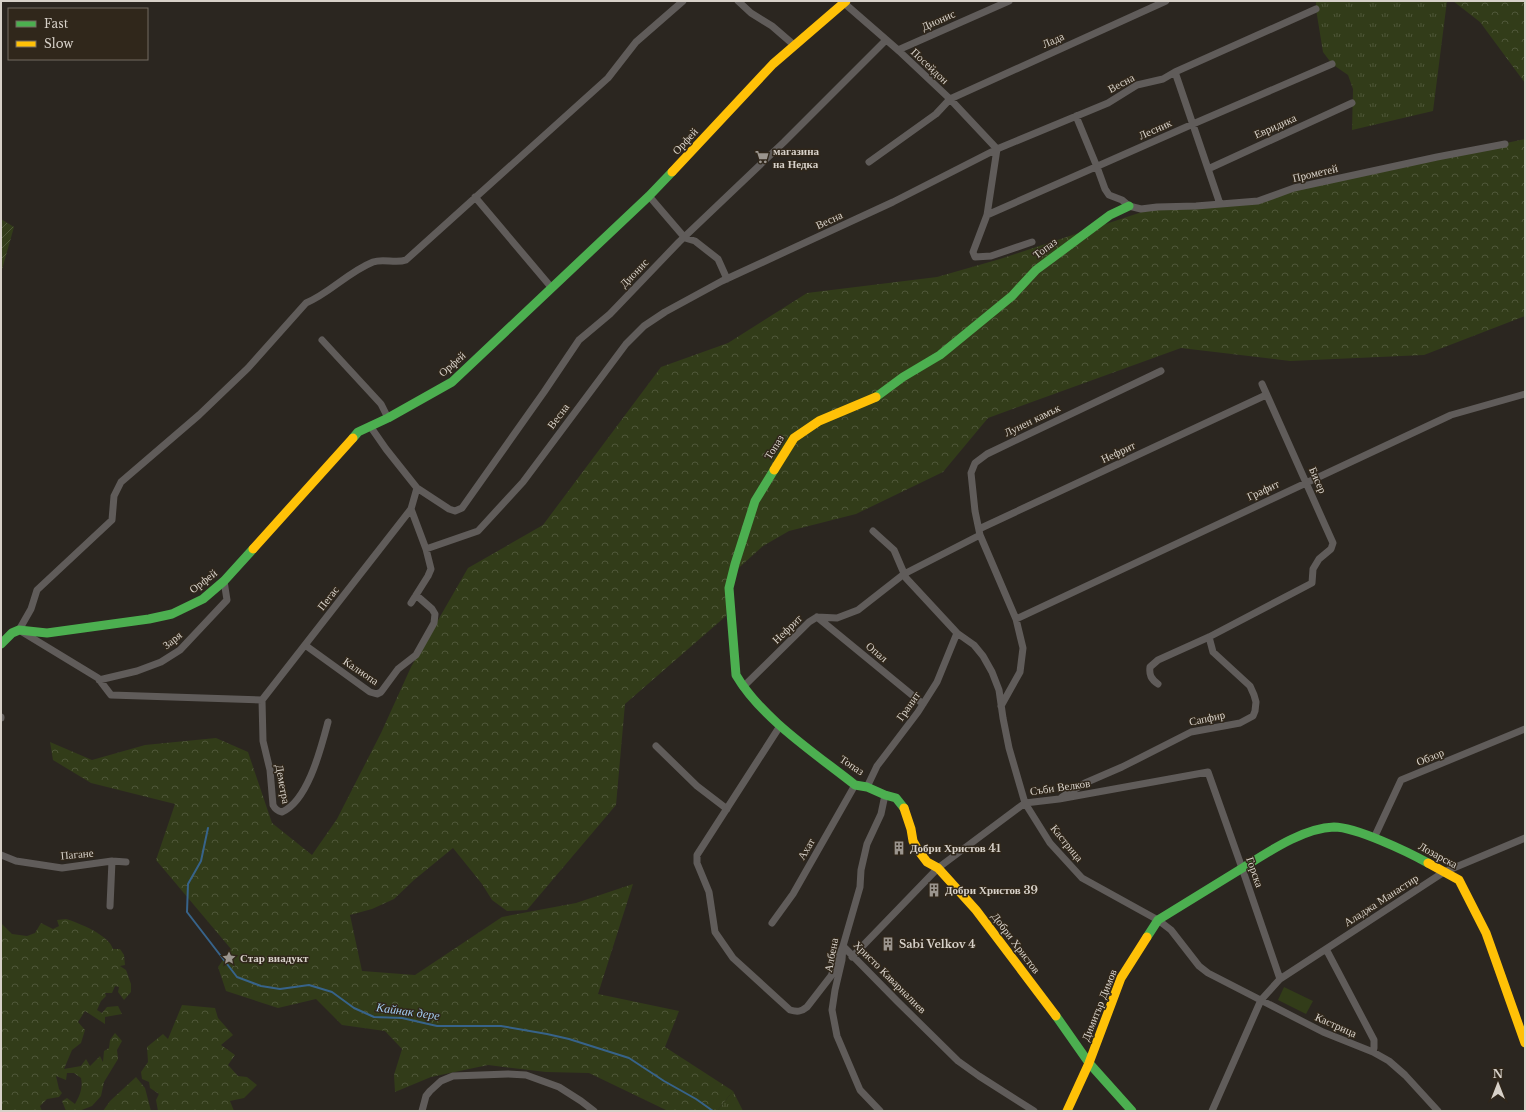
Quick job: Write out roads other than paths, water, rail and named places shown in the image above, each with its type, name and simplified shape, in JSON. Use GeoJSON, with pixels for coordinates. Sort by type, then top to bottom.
{"type":"FeatureCollection","features":[{"type":"Feature","properties":{"kind":"street"},"geometry":{"type":"LineString","coordinates":[[1,644],[12,633],[19,630],[31,609],[38,590],[112,520],[114,496],[121,482],[199,415],[248,368],[306,303],[319,297],[343,278],[373,262],[384,260],[396,263],[406,260],[608,78],[636,42],[683,1]]}},
{"type":"Feature","properties":{"kind":"street"},"geometry":{"type":"LineString","coordinates":[[738,1],[751,13],[772,26],[794,45]]}},
{"type":"Feature","properties":{"kind":"street","name":"Дионис"},"geometry":{"type":"LineString","coordinates":[[898,50],[1009,1]]}},
{"type":"Feature","properties":{"kind":"street","name":"Лада"},"geometry":{"type":"LineString","coordinates":[[950,99],[1166,1]]}},
{"type":"Feature","properties":{"kind":"street","name":"Орфей"},"geometry":{"type":"LineString","coordinates":[[19,630],[47,633],[149,619],[172,614],[203,599],[224,581],[358,432],[388,418],[452,382],[649,196],[773,64],[845,2]]}},
{"type":"Feature","properties":{"kind":"street","name":"Посейдон"},"geometry":{"type":"LineString","coordinates":[[845,2],[950,99],[997,149]]}},
{"type":"Feature","properties":{"kind":"street","name":"Весна"},"geometry":{"type":"LineString","coordinates":[[426,549],[478,531],[523,482],[603,374],[631,339],[644,326],[665,312],[727,279],[893,202],[997,149],[1108,103],[1137,86],[1163,79],[1175,72],[1316,9]]}},
{"type":"Feature","properties":{"kind":"street","name":"Дионис"},"geometry":{"type":"LineString","coordinates":[[417,488],[449,509],[455,510],[462,508],[579,340],[610,314],[684,238],[784,142],[886,40]]}},
{"type":"Feature","properties":{"kind":"street","name":"Лесник"},"geometry":{"type":"LineString","coordinates":[[987,215],[1332,64]]}},
{"type":"Feature","properties":{"kind":"street"},"geometry":{"type":"LineString","coordinates":[[1175,72],[1220,204]]}},
{"type":"Feature","properties":{"kind":"street"},"geometry":{"type":"LineString","coordinates":[[869,162],[936,114],[950,99]]}},
{"type":"Feature","properties":{"kind":"street","name":"Евридика"},"geometry":{"type":"LineString","coordinates":[[1208,169],[1352,103]]}},
{"type":"Feature","properties":{"kind":"street"},"geometry":{"type":"LineString","coordinates":[[1076,116],[1105,189],[1109,195],[1122,200],[1129,206]]}},
{"type":"Feature","properties":{"kind":"street","name":"Прометей"},"geometry":{"type":"LineString","coordinates":[[1129,206],[1141,209],[1258,202],[1294,188],[1505,144]]}},
{"type":"Feature","properties":{"kind":"street"},"geometry":{"type":"LineString","coordinates":[[997,149],[987,215],[973,252],[975,257],[990,256],[1032,242]]}},
{"type":"Feature","properties":{"kind":"street"},"geometry":{"type":"LineString","coordinates":[[649,196],[684,238],[695,241],[718,259],[727,279]]}},
{"type":"Feature","properties":{"kind":"street"},"geometry":{"type":"LineString","coordinates":[[475,197],[551,287]]}},
{"type":"Feature","properties":{"kind":"street","name":"Топаз"},"geometry":{"type":"LineString","coordinates":[[885,795],[867,787],[855,784],[780,726],[744,687],[736,675],[729,588],[755,501],[794,438],[819,421],[878,396],[903,377],[940,355],[1012,296],[1036,270],[1110,215],[1129,206]]}},
{"type":"Feature","properties":{"kind":"street"},"geometry":{"type":"LineString","coordinates":[[322,340],[381,404],[388,418]]}},
{"type":"Feature","properties":{"kind":"street","name":"Лунен камък"},"geometry":{"type":"LineString","coordinates":[[1001,706],[1020,672],[1023,648],[1016,618],[979,532],[971,473],[975,463],[987,454],[1160,370]]}},
{"type":"Feature","properties":{"kind":"street","name":"Бисер"},"geometry":{"type":"LineString","coordinates":[[1209,637],[1312,583],[1313,569],[1319,559],[1332,549],[1333,543],[1262,384]]}},
{"type":"Feature","properties":{"kind":"street","name":"Графит"},"geometry":{"type":"LineString","coordinates":[[1016,618],[1451,415],[1525,394]]}},
{"type":"Feature","properties":{"kind":"street","name":"Нефрит"},"geometry":{"type":"LineString","coordinates":[[744,687],[808,622],[817,617],[836,618],[858,610],[904,574],[979,532],[1266,395]]}},
{"type":"Feature","properties":{"kind":"street"},"geometry":{"type":"LineString","coordinates":[[370,426],[417,488],[411,509],[426,549],[431,568],[428,576],[411,603]]}},
{"type":"Feature","properties":{"kind":"street","name":"Пегас"},"geometry":{"type":"LineString","coordinates":[[262,700],[411,509]]}},
{"type":"Feature","properties":{"kind":"street","name":"Кастрица"},"geometry":{"type":"LineString","coordinates":[[873,531],[894,550],[906,578],[957,633],[974,645],[983,656],[992,672],[999,690],[1009,748],[1025,803],[1050,843],[1082,878],[1158,920],[1171,930],[1198,966],[1208,973],[1323,1032],[1373,1052],[1389,1061],[1405,1075],[1438,1111]]}},
{"type":"Feature","properties":{"kind":"street","name":"Заря"},"geometry":{"type":"LineString","coordinates":[[99,680],[137,672],[161,662],[180,650],[228,600],[224,581]]}},
{"type":"Feature","properties":{"kind":"street","name":"Калиопа"},"geometry":{"type":"LineString","coordinates":[[305,645],[370,692],[377,694],[381,692],[398,669],[416,655],[434,623],[435,614],[432,609],[416,595]]}},
{"type":"Feature","properties":{"kind":"street","name":"Опал"},"geometry":{"type":"LineString","coordinates":[[817,617],[923,704]]}},
{"type":"Feature","properties":{"kind":"street"},"geometry":{"type":"LineString","coordinates":[[19,630],[99,680],[111,696],[262,700]]}},
{"type":"Feature","properties":{"kind":"street","name":"Гранит"},"geometry":{"type":"LineString","coordinates":[[867,787],[877,766],[923,704],[937,682],[957,633]]}},
{"type":"Feature","properties":{"kind":"street"},"geometry":{"type":"LineString","coordinates":[[1158,684],[1151,679],[1149,672],[1150,666],[1158,660],[1209,637]]}},
{"type":"Feature","properties":{"kind":"street","name":"Сапфир"},"geometry":{"type":"LineString","coordinates":[[1059,799],[1085,783],[1122,767],[1191,732],[1240,723],[1253,716],[1256,702],[1250,686],[1213,652],[1209,637]]}},
{"type":"Feature","properties":{"kind":"street","name":"Деметра"},"geometry":{"type":"LineString","coordinates":[[262,700],[263,741],[270,770],[274,805],[275,809],[278,811],[285,811],[298,798],[317,761],[328,722]]}},
{"type":"Feature","properties":{"kind":"street","name":"Христо Каварналиев"},"geometry":{"type":"LineString","coordinates":[[780,726],[698,855],[698,863],[709,892],[715,932],[733,958],[790,1010],[797,1012],[802,1011],[807,1007],[831,976],[843,946],[852,957],[958,1061],[1034,1111]]}},
{"type":"Feature","properties":{"kind":"street","name":"Обзор"},"geometry":{"type":"LineString","coordinates":[[1374,838],[1401,780],[1525,729]]}},
{"type":"Feature","properties":{"kind":"street"},"geometry":{"type":"LineString","coordinates":[[656,746],[697,786],[727,808]]}},
{"type":"Feature","properties":{"kind":"street","name":"Съби Велков"},"geometry":{"type":"LineString","coordinates":[[852,957],[938,868],[1025,803],[1059,799],[1208,772]]}},
{"type":"Feature","properties":{"kind":"street","name":"Горска"},"geometry":{"type":"LineString","coordinates":[[1208,772],[1280,979]]}},
{"type":"Feature","properties":{"kind":"street","name":"Ахат"},"geometry":{"type":"LineString","coordinates":[[772,923],[793,894],[855,784]]}},
{"type":"Feature","properties":{"kind":"street","name":"Добри Христов"},"geometry":{"type":"LineString","coordinates":[[885,795],[896,798],[903,806],[913,841],[927,862],[938,868],[976,910],[1044,999],[1089,1063],[1132,1111]]}},
{"type":"Feature","properties":{"kind":"street","name":"Албена"},"geometry":{"type":"LineString","coordinates":[[880,1111],[860,1090],[837,1036],[832,1010],[842,960],[843,946],[860,887],[861,870],[867,844],[881,814],[885,795]]}},
{"type":"Feature","properties":{"kind":"street","name":"Лозарска"},"geometry":{"type":"LineString","coordinates":[[1242,868],[1289,840],[1321,829],[1335,827],[1348,829],[1374,838],[1412,854],[1459,880],[1486,933],[1525,1043]]}},
{"type":"Feature","properties":{"kind":"street","name":"Аладжа Манастир"},"geometry":{"type":"LineString","coordinates":[[1212,1111],[1261,1000],[1280,979],[1444,872],[1525,838]]}},
{"type":"Feature","properties":{"kind":"street","name":"Пагане"},"geometry":{"type":"LineString","coordinates":[[1,855],[16,861],[62,868],[112,861],[126,862]]}},
{"type":"Feature","properties":{"kind":"street"},"geometry":{"type":"LineString","coordinates":[[110,906],[112,861]]}},
{"type":"Feature","properties":{"kind":"street","name":"Димитър Димов"},"geometry":{"type":"LineString","coordinates":[[1067,1111],[1089,1063],[1121,978],[1158,920],[1242,868]]}},
{"type":"Feature","properties":{"kind":"street","name":"Кастрица"},"geometry":{"type":"LineString","coordinates":[[1326,949],[1374,1040],[1373,1052]]}},
{"type":"Feature","properties":{"kind":"street"},"geometry":{"type":"LineString","coordinates":[[422,1111],[426,1096],[441,1081],[453,1076],[508,1074],[526,1076],[559,1087],[594,1111]]}},
{"type":"Feature","properties":{"kind":"waterway","name":"Кайнак дере"},"geometry":{"type":"LineString","coordinates":[[208,828],[201,861],[188,884],[187,912],[237,977],[261,986],[280,989],[309,985],[332,992],[354,1008],[374,1017],[402,1018],[437,1026],[501,1026],[569,1039],[629,1058],[713,1111]]}},
{"type":"Feature","properties":{"kind":"place","name":"магазина на Недка"},"geometry":{"type":"Point","coordinates":[762,157]}},
{"type":"Feature","properties":{"kind":"place","name":"Добри Христов 41"},"geometry":{"type":"Point","coordinates":[899,848]}},
{"type":"Feature","properties":{"kind":"place","name":"Добри Христов 39"},"geometry":{"type":"Point","coordinates":[934,890]}},
{"type":"Feature","properties":{"kind":"place","name":"Sabi Velkov 4"},"geometry":{"type":"Point","coordinates":[888,944]}},
{"type":"Feature","properties":{"kind":"place","name":"Стар виадукт"},"geometry":{"type":"Point","coordinates":[229,958]}}]}
